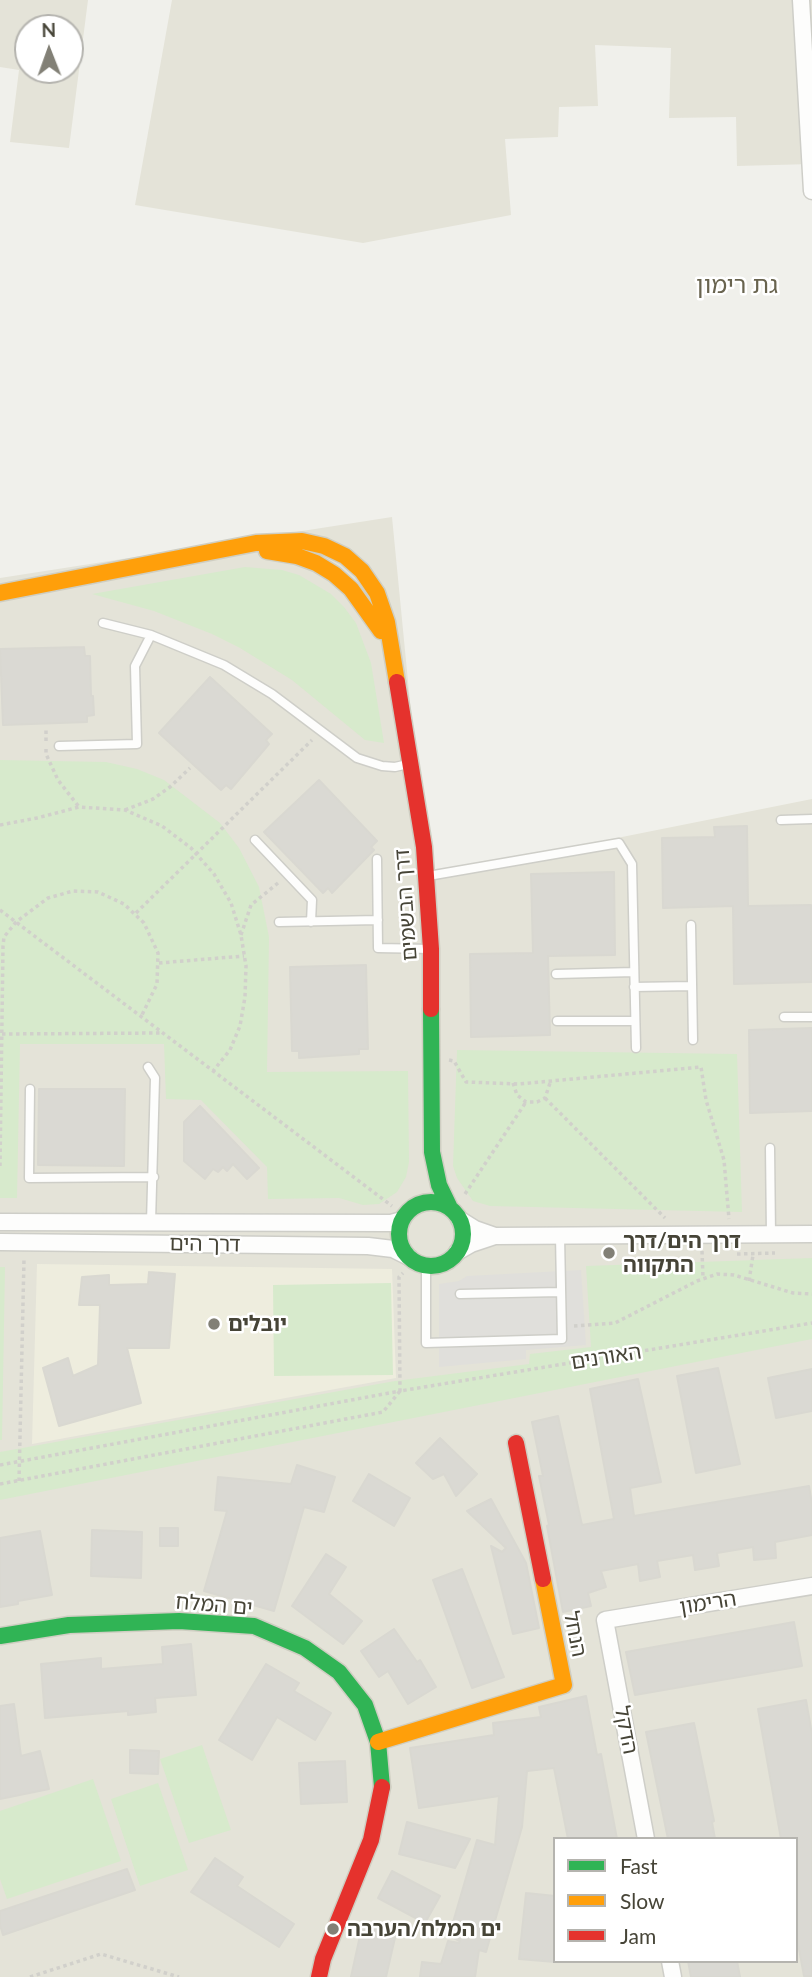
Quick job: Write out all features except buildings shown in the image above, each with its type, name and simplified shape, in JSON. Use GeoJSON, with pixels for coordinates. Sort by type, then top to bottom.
{"type":"FeatureCollection","features":[{"type":"Feature","properties":{"kind":"street"},"geometry":{"type":"LineString","coordinates":[[801,0],[812,191]]}},
{"type":"Feature","properties":{"kind":"street","name":"דרך הבשמים"},"geometry":{"type":"LineString","coordinates":[[0,593],[212,553],[256,550],[277,552],[316,564],[351,589],[366,608],[381,631],[393,659],[427,876],[431,948],[432,1152],[429,1172],[407,1214]]}},
{"type":"Feature","properties":{"kind":"street","name":"דרך הבשמים"},"geometry":{"type":"LineString","coordinates":[[432,1152],[439,1185],[454,1212]]}},
{"type":"Feature","properties":{"kind":"street"},"geometry":{"type":"LineString","coordinates":[[495,1236],[475,1229],[436,1202],[407,1214],[399,1240],[416,1261],[446,1262],[471,1244],[495,1236],[812,1234]]}},
{"type":"Feature","properties":{"kind":"street"},"geometry":{"type":"LineString","coordinates":[[454,1212],[463,1238],[457,1252]]}},
{"type":"Feature","properties":{"kind":"street","name":"דרך הים"},"geometry":{"type":"LineString","coordinates":[[0,1222],[391,1223],[407,1214]]}},
{"type":"Feature","properties":{"kind":"street","name":"דרך הים"},"geometry":{"type":"LineString","coordinates":[[0,1242],[368,1246],[393,1249],[416,1261]]}},
{"type":"Feature","properties":{"kind":"street","name":"הנחל"},"geometry":{"type":"LineString","coordinates":[[378,1742],[564,1685],[516,1443]]}},
{"type":"Feature","properties":{"kind":"street","name":"הרימון"},"geometry":{"type":"LineString","coordinates":[[605,1620],[812,1586]]}},
{"type":"Feature","properties":{"kind":"street","name":"הדקל"},"geometry":{"type":"LineString","coordinates":[[605,1620],[646,1837]]}},
{"type":"Feature","properties":{"kind":"street","name":"ים המלח"},"geometry":{"type":"LineString","coordinates":[[0,1636],[69,1625],[179,1621],[254,1626],[305,1648],[339,1672],[365,1705],[378,1742],[382,1789],[371,1840],[323,1959],[319,1977]]}},
{"type":"Feature","properties":{"kind":"lane"},"geometry":{"type":"LineString","coordinates":[[103,623],[151,635],[224,665],[272,694],[363,761],[388,766],[410,763]]}},
{"type":"Feature","properties":{"kind":"lane"},"geometry":{"type":"LineString","coordinates":[[59,746],[137,744],[135,666],[151,635]]}},
{"type":"Feature","properties":{"kind":"lane"},"geometry":{"type":"LineString","coordinates":[[781,820],[812,819]]}},
{"type":"Feature","properties":{"kind":"lane"},"geometry":{"type":"LineString","coordinates":[[255,840],[312,900],[312,922]]}},
{"type":"Feature","properties":{"kind":"lane"},"geometry":{"type":"LineString","coordinates":[[427,876],[620,843],[632,864],[636,1048]]}},
{"type":"Feature","properties":{"kind":"lane"},"geometry":{"type":"LineString","coordinates":[[377,859],[378,948],[431,948]]}},
{"type":"Feature","properties":{"kind":"lane"},"geometry":{"type":"LineString","coordinates":[[279,922],[378,920]]}},
{"type":"Feature","properties":{"kind":"lane"},"geometry":{"type":"LineString","coordinates":[[691,925],[693,1040]]}},
{"type":"Feature","properties":{"kind":"lane"},"geometry":{"type":"LineString","coordinates":[[556,974],[634,972]]}},
{"type":"Feature","properties":{"kind":"lane"},"geometry":{"type":"LineString","coordinates":[[634,986],[692,985]]}},
{"type":"Feature","properties":{"kind":"lane"},"geometry":{"type":"LineString","coordinates":[[784,1017],[812,1017]]}},
{"type":"Feature","properties":{"kind":"lane"},"geometry":{"type":"LineString","coordinates":[[557,1021],[635,1021]]}},
{"type":"Feature","properties":{"kind":"lane"},"geometry":{"type":"LineString","coordinates":[[148,1067],[155,1078],[151,1223]]}},
{"type":"Feature","properties":{"kind":"lane"},"geometry":{"type":"LineString","coordinates":[[30,1089],[29,1178],[154,1177]]}},
{"type":"Feature","properties":{"kind":"lane"},"geometry":{"type":"LineString","coordinates":[[763,1235],[770,1148]]}},
{"type":"Feature","properties":{"kind":"lane"},"geometry":{"type":"LineString","coordinates":[[416,1261],[426,1343],[562,1339],[560,1236]]}},
{"type":"Feature","properties":{"kind":"lane"},"geometry":{"type":"LineString","coordinates":[[460,1294],[561,1292]]}},
{"type":"Feature","properties":{"kind":"path"},"geometry":{"type":"LineString","coordinates":[[46,728],[46,754],[58,780],[79,807]]}},
{"type":"Feature","properties":{"kind":"path"},"geometry":{"type":"LineString","coordinates":[[136,913],[322,730]]}},
{"type":"Feature","properties":{"kind":"path"},"geometry":{"type":"LineString","coordinates":[[125,810],[153,799],[190,768]]}},
{"type":"Feature","properties":{"kind":"path"},"geometry":{"type":"LineString","coordinates":[[0,825],[79,807],[125,810],[162,826],[191,848],[214,874],[231,903],[241,935],[245,997],[240,1026],[230,1050],[214,1071]]}},
{"type":"Feature","properties":{"kind":"path"},"geometry":{"type":"LineString","coordinates":[[241,935],[251,905],[288,875]]}},
{"type":"Feature","properties":{"kind":"path"},"geometry":{"type":"LineString","coordinates":[[0,1166],[3,946],[4,937],[16,922],[48,898],[72,891],[111,897],[136,913],[150,933],[159,963],[154,995],[142,1017]]}},
{"type":"Feature","properties":{"kind":"path"},"geometry":{"type":"LineString","coordinates":[[0,910],[407,1214]]}},
{"type":"Feature","properties":{"kind":"path"},"geometry":{"type":"LineString","coordinates":[[159,963],[244,956]]}},
{"type":"Feature","properties":{"kind":"path"},"geometry":{"type":"LineString","coordinates":[[2,1034],[162,1032]]}},
{"type":"Feature","properties":{"kind":"path"},"geometry":{"type":"LineString","coordinates":[[432,1058],[454,1061],[466,1082],[513,1083],[701,1067],[706,1100],[724,1160],[730,1235]]}},
{"type":"Feature","properties":{"kind":"path"},"geometry":{"type":"LineString","coordinates":[[513,1083],[517,1095],[526,1102],[537,1102],[545,1098],[551,1080]]}},
{"type":"Feature","properties":{"kind":"path"},"geometry":{"type":"LineString","coordinates":[[545,1098],[682,1235]]}},
{"type":"Feature","properties":{"kind":"path"},"geometry":{"type":"LineString","coordinates":[[454,1212],[526,1102]]}},
{"type":"Feature","properties":{"kind":"path"},"geometry":{"type":"LineString","coordinates":[[702,1235],[703,1279]]}},
{"type":"Feature","properties":{"kind":"path"},"geometry":{"type":"LineString","coordinates":[[750,1281],[763,1235]]}},
{"type":"Feature","properties":{"kind":"path"},"geometry":{"type":"LineString","coordinates":[[19,1480],[25,1242]]}},
{"type":"Feature","properties":{"kind":"path"},"geometry":{"type":"LineString","coordinates":[[0,1484],[383,1412],[400,1391],[399,1277],[416,1261]]}},
{"type":"Feature","properties":{"kind":"path"},"geometry":{"type":"LineString","coordinates":[[562,1326],[615,1323],[717,1274],[734,1275],[793,1293],[812,1294]]}},
{"type":"Feature","properties":{"kind":"path","name":"האורנים"},"geometry":{"type":"LineString","coordinates":[[0,1465],[400,1391],[812,1323]]}},
{"type":"Feature","properties":{"kind":"path"},"geometry":{"type":"LineString","coordinates":[[30,1977],[102,1954],[179,1977]]}},
{"type":"Feature","properties":{"kind":"shaded area"},"geometry":{"type":"Polygon","coordinates":[[[0,0],[88,0],[84,31],[84,14],[14,14],[14,69],[0,67],[0,0]]]}},
{"type":"Feature","properties":{"kind":"shaded area"},"geometry":{"type":"Polygon","coordinates":[[[172,0],[812,0],[812,164],[737,166],[736,117],[669,118],[671,48],[595,45],[598,106],[559,107],[558,137],[505,139],[511,215],[363,243],[135,205],[172,0]]]}},
{"type":"Feature","properties":{"kind":"shaded area"},"geometry":{"type":"Polygon","coordinates":[[[17,84],[77,84],[69,148],[10,142],[17,84]]]}},
{"type":"Feature","properties":{"kind":"shaded area"},"geometry":{"type":"Polygon","coordinates":[[[392,517],[427,876],[812,799],[812,1977],[0,1977],[0,578],[392,517]]]}},
{"type":"Feature","properties":{"kind":"shaded area","name":"יובלים"},"geometry":{"type":"Polygon","coordinates":[[[37,1264],[392,1269],[396,1378],[32,1444],[37,1264]]]}},
{"type":"Feature","properties":{"kind":"shaded area"},"geometry":{"type":"Polygon","coordinates":[[[581,1270],[586,1345],[526,1350],[526,1359],[439,1367],[439,1284],[459,1281],[467,1276],[581,1270]]]}},
{"type":"Feature","properties":{"kind":"green space"},"geometry":{"type":"Polygon","coordinates":[[[245,567],[282,570],[299,575],[331,594],[344,607],[356,623],[371,663],[384,743],[365,740],[292,680],[240,648],[154,611],[92,594],[245,567]]]}},
{"type":"Feature","properties":{"kind":"green space"},"geometry":{"type":"Polygon","coordinates":[[[0,760],[106,762],[137,769],[164,780],[220,823],[239,848],[259,887],[269,937],[267,1072],[408,1071],[409,1162],[406,1177],[397,1192],[379,1204],[363,1205],[339,1198],[268,1199],[267,1167],[201,1100],[166,1099],[164,1044],[20,1044],[17,1198],[0,1198],[0,760]]]}},
{"type":"Feature","properties":{"kind":"green space"},"geometry":{"type":"Polygon","coordinates":[[[457,1050],[737,1054],[742,1212],[490,1206],[473,1201],[457,1178],[453,1166],[457,1050]]]}},
{"type":"Feature","properties":{"kind":"green space"},"geometry":{"type":"Polygon","coordinates":[[[812,1258],[812,1339],[0,1500],[0,1452],[395,1381],[529,1364],[530,1354],[591,1347],[586,1266],[812,1258]]]}},
{"type":"Feature","properties":{"kind":"green space"},"geometry":{"type":"Polygon","coordinates":[[[0,1267],[5,1267],[2,1440],[0,1440],[0,1267]]]}},
{"type":"Feature","properties":{"kind":"green space"},"geometry":{"type":"Polygon","coordinates":[[[391,1283],[393,1375],[274,1376],[273,1285],[391,1283]]]}},
{"type":"Feature","properties":{"kind":"green space"},"geometry":{"type":"Polygon","coordinates":[[[202,1745],[231,1830],[189,1843],[160,1759],[202,1745]]]}},
{"type":"Feature","properties":{"kind":"green space"},"geometry":{"type":"Polygon","coordinates":[[[93,1779],[121,1861],[7,1899],[0,1879],[0,1811],[93,1779]]]}},
{"type":"Feature","properties":{"kind":"green space"},"geometry":{"type":"Polygon","coordinates":[[[158,1783],[188,1870],[140,1886],[111,1799],[158,1783]]]}},
{"type":"Feature","properties":{"kind":"traffic: fast"},"geometry":{"type":"LineString","coordinates":[[431,1009],[432,1152],[439,1185],[450,1208]]}},
{"type":"Feature","properties":{"kind":"traffic: fast"},"geometry":{"type":"LineString","coordinates":[[425,1202],[437,1202],[454,1211],[461,1222],[463,1234],[461,1246],[454,1257],[437,1266],[425,1266],[413,1261],[404,1252],[399,1240],[399,1228],[404,1216],[413,1207],[425,1202]]}},
{"type":"Feature","properties":{"kind":"traffic: fast"},"geometry":{"type":"LineString","coordinates":[[0,1636],[69,1625],[179,1621],[254,1626],[305,1648],[339,1672],[365,1705],[378,1742],[382,1787]]}},
{"type":"Feature","properties":{"kind":"traffic: slow"},"geometry":{"type":"LineString","coordinates":[[0,593],[256,543],[302,541],[324,546],[345,556],[362,571],[377,593],[387,622],[397,682]]}},
{"type":"Feature","properties":{"kind":"traffic: slow"},"geometry":{"type":"LineString","coordinates":[[267,551],[297,556],[334,574],[351,589],[381,631]]}},
{"type":"Feature","properties":{"kind":"traffic: slow"},"geometry":{"type":"LineString","coordinates":[[378,1742],[564,1685],[543,1579]]}},
{"type":"Feature","properties":{"kind":"traffic: jam"},"geometry":{"type":"LineString","coordinates":[[397,682],[424,847],[431,949],[431,1009]]}},
{"type":"Feature","properties":{"kind":"traffic: jam"},"geometry":{"type":"LineString","coordinates":[[516,1443],[543,1579]]}},
{"type":"Feature","properties":{"kind":"traffic: jam"},"geometry":{"type":"LineString","coordinates":[[319,1977],[323,1959],[371,1840],[382,1787]]}},
{"type":"Feature","properties":{"kind":"place","name":"דרך הים/דרך התקווה"},"geometry":{"type":"Point","coordinates":[609,1253]}},
{"type":"Feature","properties":{"kind":"place","name":"יובלים"},"geometry":{"type":"Point","coordinates":[214,1324]}},
{"type":"Feature","properties":{"kind":"place","name":"ים המלח/הערבה"},"geometry":{"type":"Point","coordinates":[333,1929]}},
{"type":"Feature","properties":{"kind":"district","name":"גת רימון"},"geometry":{"type":"Point","coordinates":[737,285]}}]}
